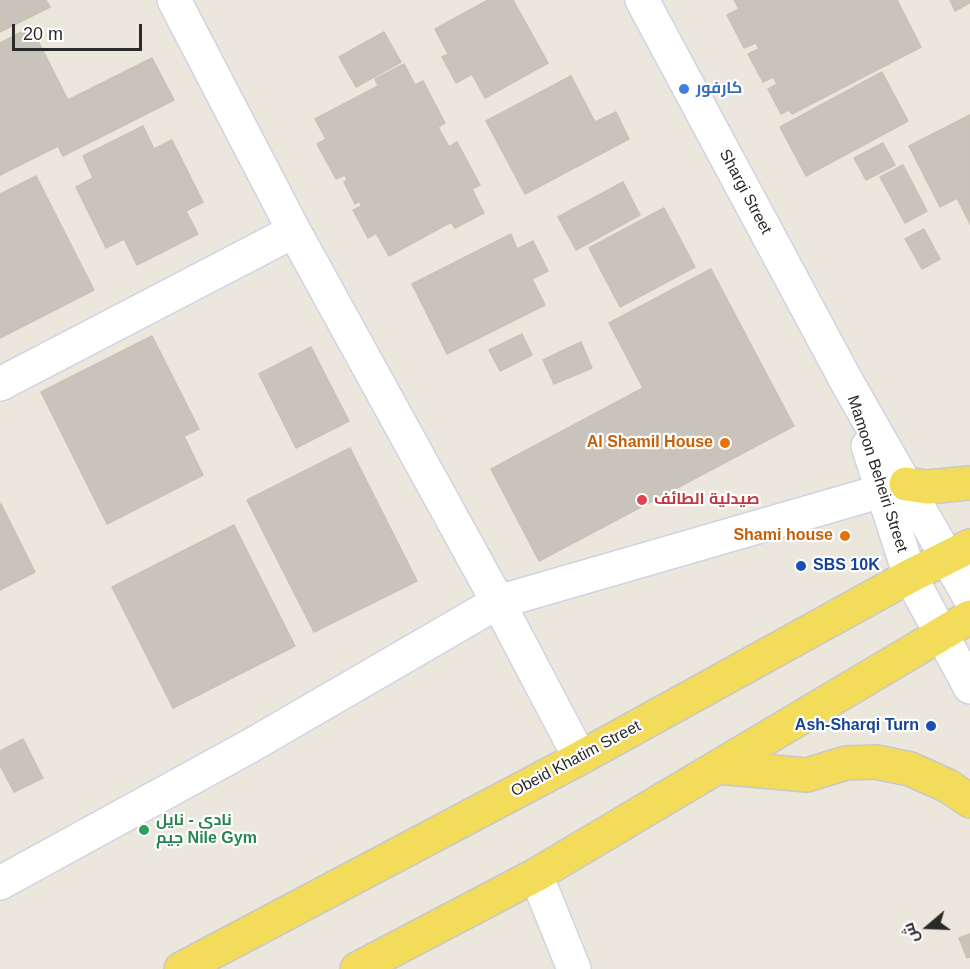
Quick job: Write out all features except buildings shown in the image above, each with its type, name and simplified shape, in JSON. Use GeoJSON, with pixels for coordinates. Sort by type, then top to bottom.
{"type":"FeatureCollection","features":[{"type":"Feature","properties":{"kind":"main road"},"geometry":{"type":"LineString","coordinates":[[894,488],[970,483]]}},
{"type":"Feature","properties":{"kind":"main road","name":"Obeid Khatim Street"},"geometry":{"type":"LineString","coordinates":[[181,969],[580,758],[959,550]]}},
{"type":"Feature","properties":{"kind":"main road"},"geometry":{"type":"LineString","coordinates":[[357,969],[536,875],[970,617]]}},
{"type":"Feature","properties":{"kind":"main road"},"geometry":{"type":"LineString","coordinates":[[717,767],[807,775],[846,762],[876,762],[910,769],[948,786],[970,801]]}},
{"type":"Feature","properties":{"kind":"street"},"geometry":{"type":"LineString","coordinates":[[174,0],[294,231],[498,602],[580,758]]}},
{"type":"Feature","properties":{"kind":"street","name":"Shargi Street"},"geometry":{"type":"LineString","coordinates":[[642,0],[848,384]]}},
{"type":"Feature","properties":{"kind":"street"},"geometry":{"type":"LineString","coordinates":[[0,384],[294,231]]}},
{"type":"Feature","properties":{"kind":"street","name":"Mamoon Beheiri Street"},"geometry":{"type":"LineString","coordinates":[[848,384],[894,488],[910,576],[970,687]]}},
{"type":"Feature","properties":{"kind":"street"},"geometry":{"type":"LineString","coordinates":[[0,883],[250,746],[498,602],[894,488]]}},
{"type":"Feature","properties":{"kind":"street","name":"Mamoon Beheiri Street"},"geometry":{"type":"LineString","coordinates":[[894,488],[959,550],[970,598]]}},
{"type":"Feature","properties":{"kind":"street"},"geometry":{"type":"LineString","coordinates":[[536,875],[574,969]]}},
{"type":"Feature","properties":{"kind":"place","name":"كارفور"},"geometry":{"type":"Point","coordinates":[684,89]}},
{"type":"Feature","properties":{"kind":"place","name":"Al Shamil House"},"geometry":{"type":"Point","coordinates":[725,443]}},
{"type":"Feature","properties":{"kind":"place","name":"صيدلية الطائف"},"geometry":{"type":"Point","coordinates":[642,500]}},
{"type":"Feature","properties":{"kind":"place","name":"Shami house"},"geometry":{"type":"Point","coordinates":[845,536]}},
{"type":"Feature","properties":{"kind":"place","name":"SBS 10K"},"geometry":{"type":"Point","coordinates":[801,566]}},
{"type":"Feature","properties":{"kind":"place","name":"Ash-Sharqi Turn"},"geometry":{"type":"Point","coordinates":[931,726]}},
{"type":"Feature","properties":{"kind":"place","name":"نادي - نايل جيم Nile Gym"},"geometry":{"type":"Point","coordinates":[144,830]}}]}
